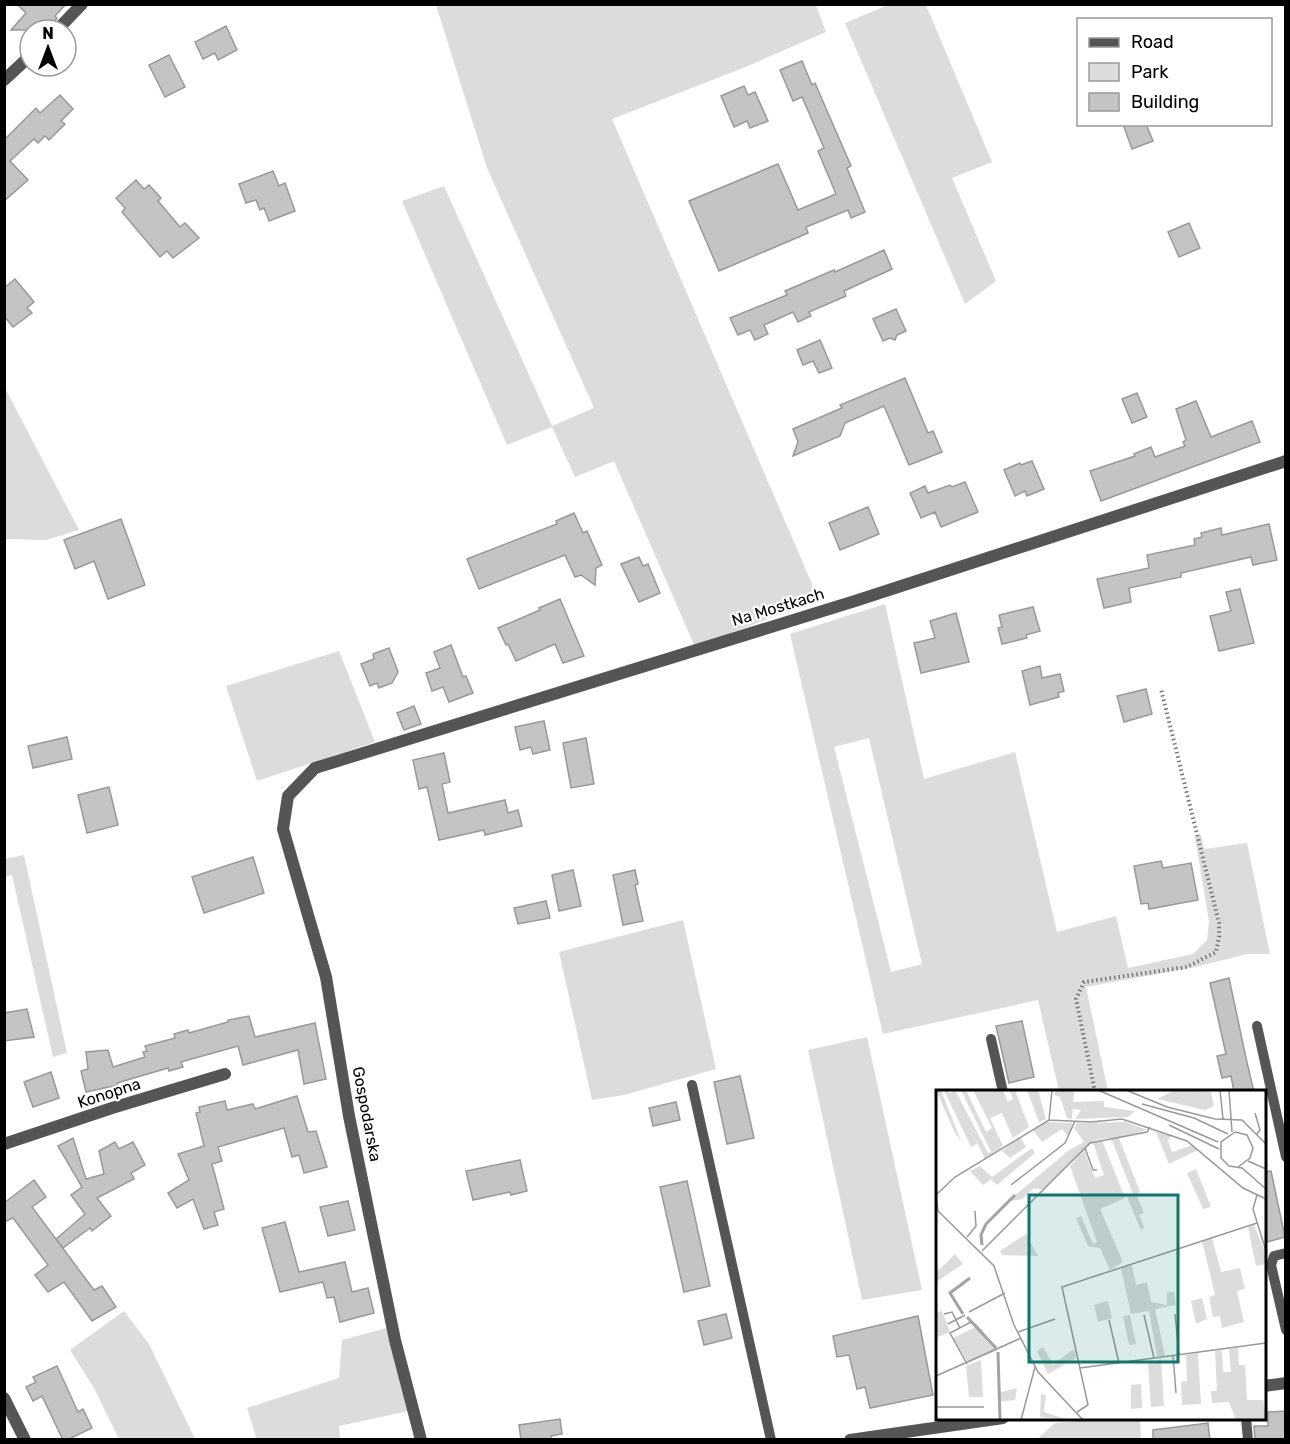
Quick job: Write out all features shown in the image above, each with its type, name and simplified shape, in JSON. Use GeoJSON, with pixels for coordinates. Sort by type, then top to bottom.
{"type":"FeatureCollection","features":[{"type":"Feature","properties":{"kind":"street"},"geometry":{"type":"LineString","coordinates":[[69,18],[82,4]]}},
{"type":"Feature","properties":{"kind":"street"},"geometry":{"type":"LineString","coordinates":[[4,80],[18,67]]}},
{"type":"Feature","properties":{"kind":"street","name":"Na Mostkach"},"geometry":{"type":"LineString","coordinates":[[288,796],[315,768],[866,597],[1286,461]]}},
{"type":"Feature","properties":{"kind":"street","name":"Gospodarska"},"geometry":{"type":"LineString","coordinates":[[288,796],[282,829],[326,977],[349,1116],[395,1340],[421,1440]]}},
{"type":"Feature","properties":{"kind":"street","name":"Konopna"},"geometry":{"type":"LineString","coordinates":[[4,1144],[225,1074]]}},
{"type":"Feature","properties":{"kind":"street"},"geometry":{"type":"LineString","coordinates":[[1266,1386],[1286,1383]]}},
{"type":"Feature","properties":{"kind":"street"},"geometry":{"type":"LineString","coordinates":[[4,1398],[25,1440]]}},
{"type":"Feature","properties":{"kind":"street"},"geometry":{"type":"LineString","coordinates":[[850,1440],[996,1420]]}},
{"type":"Feature","properties":{"kind":"lane"},"geometry":{"type":"LineString","coordinates":[[1257,1026],[1286,1157]]}},
{"type":"Feature","properties":{"kind":"lane"},"geometry":{"type":"LineString","coordinates":[[991,1039],[1003,1090]]}},
{"type":"Feature","properties":{"kind":"lane"},"geometry":{"type":"LineString","coordinates":[[692,1085],[771,1440]]}},
{"type":"Feature","properties":{"kind":"lane"},"geometry":{"type":"LineString","coordinates":[[1286,1253],[1274,1256],[1271,1265],[1286,1330]]}},
{"type":"Feature","properties":{"kind":"lane"},"geometry":{"type":"LineString","coordinates":[[1246,1420],[1248,1440]]}},
{"type":"Feature","properties":{"kind":"path"},"geometry":{"type":"LineString","coordinates":[[1095,1090],[1076,999],[1084,982],[1187,967],[1216,952],[1220,937],[1219,923],[1161,689]]}},
{"type":"Feature","properties":{"kind":"green space"},"geometry":{"type":"Polygon","coordinates":[[[436,5],[816,5],[826,32],[743,68],[612,119],[812,584],[811,602],[695,647],[614,461],[575,477],[552,427],[507,445],[402,201],[444,186],[552,426],[594,408],[487,168],[436,5]]]}},
{"type":"Feature","properties":{"kind":"green space"},"geometry":{"type":"Polygon","coordinates":[[[888,5],[926,5],[992,162],[952,178],[996,281],[965,304],[845,23],[888,5]]]}},
{"type":"Feature","properties":{"kind":"green space"},"geometry":{"type":"Polygon","coordinates":[[[5,388],[79,530],[46,540],[5,539],[5,388]]]}},
{"type":"Feature","properties":{"kind":"green space"},"geometry":{"type":"Polygon","coordinates":[[[885,604],[924,779],[1015,752],[1057,932],[1116,916],[1128,968],[1193,954],[1207,940],[1209,921],[1195,837],[1201,835],[1204,849],[1247,843],[1270,954],[1247,954],[1195,967],[1086,987],[1108,1090],[1059,1090],[1038,1000],[883,1034],[790,634],[885,604]],[[869,738],[834,747],[891,972],[922,964],[869,738]]]}},
{"type":"Feature","properties":{"kind":"green space"},"geometry":{"type":"Polygon","coordinates":[[[339,651],[375,742],[257,781],[226,686],[339,651]]]}},
{"type":"Feature","properties":{"kind":"green space"},"geometry":{"type":"Polygon","coordinates":[[[24,855],[67,1053],[53,1057],[12,875],[5,877],[5,859],[24,855]]]}},
{"type":"Feature","properties":{"kind":"green space"},"geometry":{"type":"Polygon","coordinates":[[[683,920],[716,1069],[624,1095],[592,1100],[559,952],[683,920]]]}},
{"type":"Feature","properties":{"kind":"green space"},"geometry":{"type":"Polygon","coordinates":[[[867,1037],[922,1290],[862,1300],[808,1050],[867,1037]]]}},
{"type":"Feature","properties":{"kind":"green space"},"geometry":{"type":"Polygon","coordinates":[[[124,1311],[149,1344],[195,1439],[119,1439],[94,1388],[70,1350],[124,1311]]]}},
{"type":"Feature","properties":{"kind":"green space"},"geometry":{"type":"Polygon","coordinates":[[[387,1328],[409,1411],[339,1426],[340,1439],[257,1440],[247,1408],[339,1378],[342,1340],[387,1328]]]}},
{"type":"Feature","properties":{"kind":"green space"},"geometry":{"type":"Polygon","coordinates":[[[1140,1420],[1141,1439],[1037,1439],[1055,1423],[1140,1420]]]}},
{"type":"Feature","properties":{"kind":"building"},"geometry":{"type":"Polygon","coordinates":[[[17,4],[66,4],[55,16],[57,18],[22,18],[26,13],[17,4]]]}},
{"type":"Feature","properties":{"kind":"building"},"geometry":{"type":"Polygon","coordinates":[[[18,22],[18,30],[11,30],[18,22]]]}},
{"type":"Feature","properties":{"kind":"building"},"geometry":{"type":"Polygon","coordinates":[[[226,26],[237,50],[218,60],[215,53],[203,59],[195,42],[226,26]]]}},
{"type":"Feature","properties":{"kind":"building"},"geometry":{"type":"Polygon","coordinates":[[[169,55],[185,87],[165,97],[149,65],[169,55]]]}},
{"type":"Feature","properties":{"kind":"building"},"geometry":{"type":"Polygon","coordinates":[[[802,61],[812,85],[815,83],[851,166],[847,168],[865,212],[851,218],[848,210],[806,227],[808,233],[719,271],[689,201],[778,164],[798,210],[836,194],[818,151],[824,148],[802,97],[793,101],[780,70],[802,61]]]}},
{"type":"Feature","properties":{"kind":"building"},"geometry":{"type":"Polygon","coordinates":[[[744,86],[748,95],[755,92],[768,121],[750,128],[747,121],[734,127],[721,96],[744,86]]]}},
{"type":"Feature","properties":{"kind":"building"},"geometry":{"type":"Polygon","coordinates":[[[60,95],[73,109],[61,121],[65,124],[49,140],[45,136],[38,143],[34,139],[10,161],[28,180],[4,201],[4,140],[36,108],[40,113],[60,95]]]}},
{"type":"Feature","properties":{"kind":"building"},"geometry":{"type":"Polygon","coordinates":[[[1124,126],[1147,126],[1153,141],[1132,149],[1124,126]]]}},
{"type":"Feature","properties":{"kind":"building"},"geometry":{"type":"Polygon","coordinates":[[[273,171],[279,186],[285,183],[295,211],[269,221],[264,208],[260,210],[256,200],[246,203],[239,184],[273,171]]]}},
{"type":"Feature","properties":{"kind":"building"},"geometry":{"type":"Polygon","coordinates":[[[136,180],[144,189],[149,185],[161,198],[158,201],[180,227],[185,223],[199,238],[173,258],[167,251],[160,257],[122,212],[125,208],[116,198],[136,180]]]}},
{"type":"Feature","properties":{"kind":"building"},"geometry":{"type":"Polygon","coordinates":[[[1189,223],[1200,248],[1179,257],[1168,232],[1189,223]]]}},
{"type":"Feature","properties":{"kind":"building"},"geometry":{"type":"Polygon","coordinates":[[[884,250],[892,269],[844,291],[846,296],[809,312],[811,316],[798,322],[793,312],[764,325],[768,334],[755,340],[750,330],[738,335],[730,318],[787,295],[785,291],[884,250]]]}},
{"type":"Feature","properties":{"kind":"building"},"geometry":{"type":"Polygon","coordinates":[[[15,279],[34,302],[27,308],[32,313],[13,327],[4,316],[4,288],[15,279]]]}},
{"type":"Feature","properties":{"kind":"building"},"geometry":{"type":"Polygon","coordinates":[[[896,309],[906,331],[897,335],[895,340],[890,338],[883,341],[873,319],[896,309]]]}},
{"type":"Feature","properties":{"kind":"building"},"geometry":{"type":"Polygon","coordinates":[[[820,340],[832,368],[819,373],[813,361],[803,365],[797,350],[820,340]]]}},
{"type":"Feature","properties":{"kind":"building"},"geometry":{"type":"Polygon","coordinates":[[[905,378],[928,433],[933,431],[942,452],[909,465],[884,406],[845,423],[840,436],[793,456],[798,442],[793,429],[842,408],[840,405],[905,378]]]}},
{"type":"Feature","properties":{"kind":"building"},"geometry":{"type":"Polygon","coordinates":[[[1137,393],[1147,417],[1132,423],[1122,399],[1137,393]]]}},
{"type":"Feature","properties":{"kind":"building"},"geometry":{"type":"Polygon","coordinates":[[[1196,401],[1211,437],[1252,421],[1260,442],[1101,501],[1090,471],[1135,456],[1134,454],[1151,447],[1155,457],[1185,446],[1183,442],[1186,440],[1176,409],[1196,401]]]}},
{"type":"Feature","properties":{"kind":"building"},"geometry":{"type":"Polygon","coordinates":[[[1032,461],[1044,489],[1027,496],[1025,491],[1015,496],[1004,470],[1032,461]]]}},
{"type":"Feature","properties":{"kind":"building"},"geometry":{"type":"Polygon","coordinates":[[[965,482],[978,512],[941,527],[935,512],[921,518],[910,493],[925,486],[928,493],[965,482]]]}},
{"type":"Feature","properties":{"kind":"building"},"geometry":{"type":"Polygon","coordinates":[[[868,507],[879,534],[840,550],[829,523],[868,507]]]}},
{"type":"Feature","properties":{"kind":"building"},"geometry":{"type":"Polygon","coordinates":[[[574,513],[583,533],[587,531],[602,565],[596,568],[595,585],[581,575],[575,577],[565,555],[479,589],[467,559],[557,524],[556,521],[574,513]]]}},
{"type":"Feature","properties":{"kind":"building"},"geometry":{"type":"Polygon","coordinates":[[[121,519],[145,585],[108,599],[94,561],[75,569],[64,540],[121,519]]]}},
{"type":"Feature","properties":{"kind":"building"},"geometry":{"type":"Polygon","coordinates":[[[1269,524],[1277,560],[1253,565],[1251,557],[1181,573],[1181,577],[1129,588],[1131,602],[1104,608],[1097,579],[1149,568],[1147,555],[1195,545],[1194,539],[1202,537],[1201,533],[1221,528],[1222,535],[1269,524]]]}},
{"type":"Feature","properties":{"kind":"building"},"geometry":{"type":"Polygon","coordinates":[[[639,557],[643,566],[648,564],[660,593],[639,602],[621,564],[639,557]]]}},
{"type":"Feature","properties":{"kind":"building"},"geometry":{"type":"Polygon","coordinates":[[[1240,589],[1254,643],[1219,651],[1210,616],[1231,611],[1226,592],[1240,589]]]}},
{"type":"Feature","properties":{"kind":"building"},"geometry":{"type":"Polygon","coordinates":[[[560,599],[584,656],[563,663],[555,644],[516,661],[498,628],[560,599]]]}},
{"type":"Feature","properties":{"kind":"building"},"geometry":{"type":"Polygon","coordinates":[[[1033,607],[1040,631],[1026,635],[1027,638],[1002,644],[998,628],[1002,627],[999,615],[1033,607]]]}},
{"type":"Feature","properties":{"kind":"building"},"geometry":{"type":"Polygon","coordinates":[[[956,613],[969,662],[921,673],[914,643],[935,638],[930,621],[956,613]]]}},
{"type":"Feature","properties":{"kind":"building"},"geometry":{"type":"Polygon","coordinates":[[[451,645],[463,677],[466,676],[473,693],[449,702],[443,687],[432,691],[426,673],[440,668],[434,652],[451,645]]]}},
{"type":"Feature","properties":{"kind":"building"},"geometry":{"type":"Polygon","coordinates":[[[389,648],[398,672],[392,683],[379,688],[377,683],[370,686],[361,664],[374,659],[373,654],[389,648]]]}},
{"type":"Feature","properties":{"kind":"building"},"geometry":{"type":"Polygon","coordinates":[[[1040,666],[1042,678],[1060,674],[1064,691],[1058,693],[1059,697],[1030,705],[1022,671],[1040,666]]]}},
{"type":"Feature","properties":{"kind":"building"},"geometry":{"type":"Polygon","coordinates":[[[1146,689],[1152,714],[1124,722],[1117,696],[1146,689]]]}},
{"type":"Feature","properties":{"kind":"building"},"geometry":{"type":"Polygon","coordinates":[[[414,706],[421,724],[404,730],[397,713],[414,706]]]}},
{"type":"Feature","properties":{"kind":"building"},"geometry":{"type":"Polygon","coordinates":[[[544,721],[550,750],[533,754],[531,747],[520,750],[515,727],[544,721]]]}},
{"type":"Feature","properties":{"kind":"building"},"geometry":{"type":"Polygon","coordinates":[[[67,737],[72,759],[33,768],[28,746],[67,737]]]}},
{"type":"Feature","properties":{"kind":"building"},"geometry":{"type":"Polygon","coordinates":[[[586,738],[594,784],[571,788],[563,743],[586,738]]]}},
{"type":"Feature","properties":{"kind":"building"},"geometry":{"type":"Polygon","coordinates":[[[444,753],[450,782],[442,784],[448,813],[505,800],[508,813],[518,810],[522,826],[485,835],[484,830],[439,840],[427,787],[419,789],[413,760],[444,753]]]}},
{"type":"Feature","properties":{"kind":"building"},"geometry":{"type":"Polygon","coordinates":[[[109,787],[118,825],[87,833],[78,795],[109,787]]]}},
{"type":"Feature","properties":{"kind":"building"},"geometry":{"type":"Polygon","coordinates":[[[253,857],[264,893],[204,913],[192,877],[253,857]]]}},
{"type":"Feature","properties":{"kind":"building"},"geometry":{"type":"Polygon","coordinates":[[[1161,861],[1163,868],[1191,863],[1198,900],[1149,909],[1148,903],[1141,904],[1134,866],[1161,861]]]}},
{"type":"Feature","properties":{"kind":"building"},"geometry":{"type":"Polygon","coordinates":[[[573,870],[581,906],[559,911],[552,875],[573,870]]]}},
{"type":"Feature","properties":{"kind":"building"},"geometry":{"type":"Polygon","coordinates":[[[635,870],[638,884],[635,885],[643,921],[623,925],[613,875],[635,870]]]}},
{"type":"Feature","properties":{"kind":"building"},"geometry":{"type":"Polygon","coordinates":[[[546,901],[550,918],[518,924],[514,908],[546,901]]]}},
{"type":"Feature","properties":{"kind":"building"},"geometry":{"type":"Polygon","coordinates":[[[1229,978],[1254,1090],[1234,1090],[1231,1076],[1222,1078],[1217,1056],[1226,1054],[1210,983],[1229,978]]]}},
{"type":"Feature","properties":{"kind":"building"},"geometry":{"type":"Polygon","coordinates":[[[27,1009],[34,1037],[4,1041],[4,1013],[27,1009]]]}},
{"type":"Feature","properties":{"kind":"building"},"geometry":{"type":"Polygon","coordinates":[[[249,1016],[255,1037],[315,1023],[326,1079],[304,1084],[298,1050],[243,1065],[238,1046],[181,1062],[183,1067],[169,1071],[168,1068],[117,1083],[118,1085],[86,1092],[81,1071],[88,1069],[86,1052],[108,1050],[113,1067],[145,1057],[143,1052],[147,1051],[145,1046],[175,1038],[174,1034],[188,1030],[189,1033],[228,1022],[228,1020],[249,1016]]]}},
{"type":"Feature","properties":{"kind":"building"},"geometry":{"type":"Polygon","coordinates":[[[1022,1021],[1034,1077],[1009,1083],[996,1026],[1022,1021]]]}},
{"type":"Feature","properties":{"kind":"building"},"geometry":{"type":"Polygon","coordinates":[[[51,1072],[59,1098],[33,1107],[24,1082],[51,1072]]]}},
{"type":"Feature","properties":{"kind":"building"},"geometry":{"type":"Polygon","coordinates":[[[740,1076],[754,1138],[727,1144],[714,1082],[740,1076]]]}},
{"type":"Feature","properties":{"kind":"building"},"geometry":{"type":"Polygon","coordinates":[[[297,1096],[308,1132],[316,1131],[327,1167],[304,1173],[299,1155],[292,1157],[284,1128],[218,1147],[222,1161],[212,1164],[224,1209],[214,1212],[218,1225],[204,1229],[193,1199],[177,1208],[168,1193],[189,1180],[178,1154],[204,1146],[196,1113],[200,1112],[199,1107],[225,1101],[227,1110],[253,1104],[255,1109],[297,1096]]]}},
{"type":"Feature","properties":{"kind":"building"},"geometry":{"type":"Polygon","coordinates":[[[676,1102],[680,1120],[653,1126],[649,1108],[676,1102]]]}},
{"type":"Feature","properties":{"kind":"building"},"geometry":{"type":"Polygon","coordinates":[[[73,1138],[86,1179],[104,1174],[99,1151],[115,1142],[119,1149],[133,1142],[145,1165],[131,1173],[134,1179],[97,1198],[111,1216],[92,1231],[90,1228],[63,1248],[56,1239],[85,1214],[71,1195],[82,1187],[58,1146],[73,1138]]]}},
{"type":"Feature","properties":{"kind":"building"},"geometry":{"type":"Polygon","coordinates":[[[520,1160],[527,1191],[511,1195],[510,1192],[473,1200],[466,1171],[520,1160]]]}},
{"type":"Feature","properties":{"kind":"building"},"geometry":{"type":"Polygon","coordinates":[[[1271,1171],[1285,1237],[1267,1242],[1266,1238],[1266,1172],[1271,1171]]]}},
{"type":"Feature","properties":{"kind":"building"},"geometry":{"type":"Polygon","coordinates":[[[34,1180],[46,1197],[32,1207],[94,1290],[102,1286],[116,1307],[92,1321],[64,1282],[48,1292],[35,1275],[48,1265],[13,1218],[4,1222],[4,1203],[34,1180]]]}},
{"type":"Feature","properties":{"kind":"building"},"geometry":{"type":"Polygon","coordinates":[[[687,1181],[710,1286],[684,1292],[660,1187],[687,1181]]]}},
{"type":"Feature","properties":{"kind":"building"},"geometry":{"type":"Polygon","coordinates":[[[348,1201],[355,1230],[328,1236],[320,1207],[348,1201]]]}},
{"type":"Feature","properties":{"kind":"building"},"geometry":{"type":"Polygon","coordinates":[[[285,1222],[299,1272],[345,1262],[352,1292],[368,1288],[374,1313],[340,1322],[334,1297],[327,1298],[323,1282],[280,1292],[262,1228],[285,1222]]]}},
{"type":"Feature","properties":{"kind":"building"},"geometry":{"type":"Polygon","coordinates":[[[726,1314],[732,1338],[704,1345],[698,1321],[726,1314]]]}},
{"type":"Feature","properties":{"kind":"building"},"geometry":{"type":"Polygon","coordinates":[[[918,1316],[933,1395],[870,1408],[865,1387],[857,1389],[849,1355],[837,1357],[833,1336],[918,1316]]]}},
{"type":"Feature","properties":{"kind":"building"},"geometry":{"type":"Polygon","coordinates":[[[57,1366],[78,1412],[83,1409],[92,1428],[67,1440],[63,1440],[42,1396],[33,1401],[26,1387],[36,1382],[33,1377],[57,1366]]]}},
{"type":"Feature","properties":{"kind":"building"},"geometry":{"type":"Polygon","coordinates":[[[1286,1411],[1286,1440],[1255,1440],[1254,1426],[1268,1426],[1268,1412],[1286,1411]]]}},
{"type":"Feature","properties":{"kind":"building"},"geometry":{"type":"Polygon","coordinates":[[[560,1419],[562,1434],[551,1436],[551,1440],[521,1440],[519,1425],[560,1419]]]}},
{"type":"Feature","properties":{"kind":"building"},"geometry":{"type":"Polygon","coordinates":[[[1208,1423],[1210,1440],[1153,1440],[1153,1430],[1208,1423]]]}}]}
